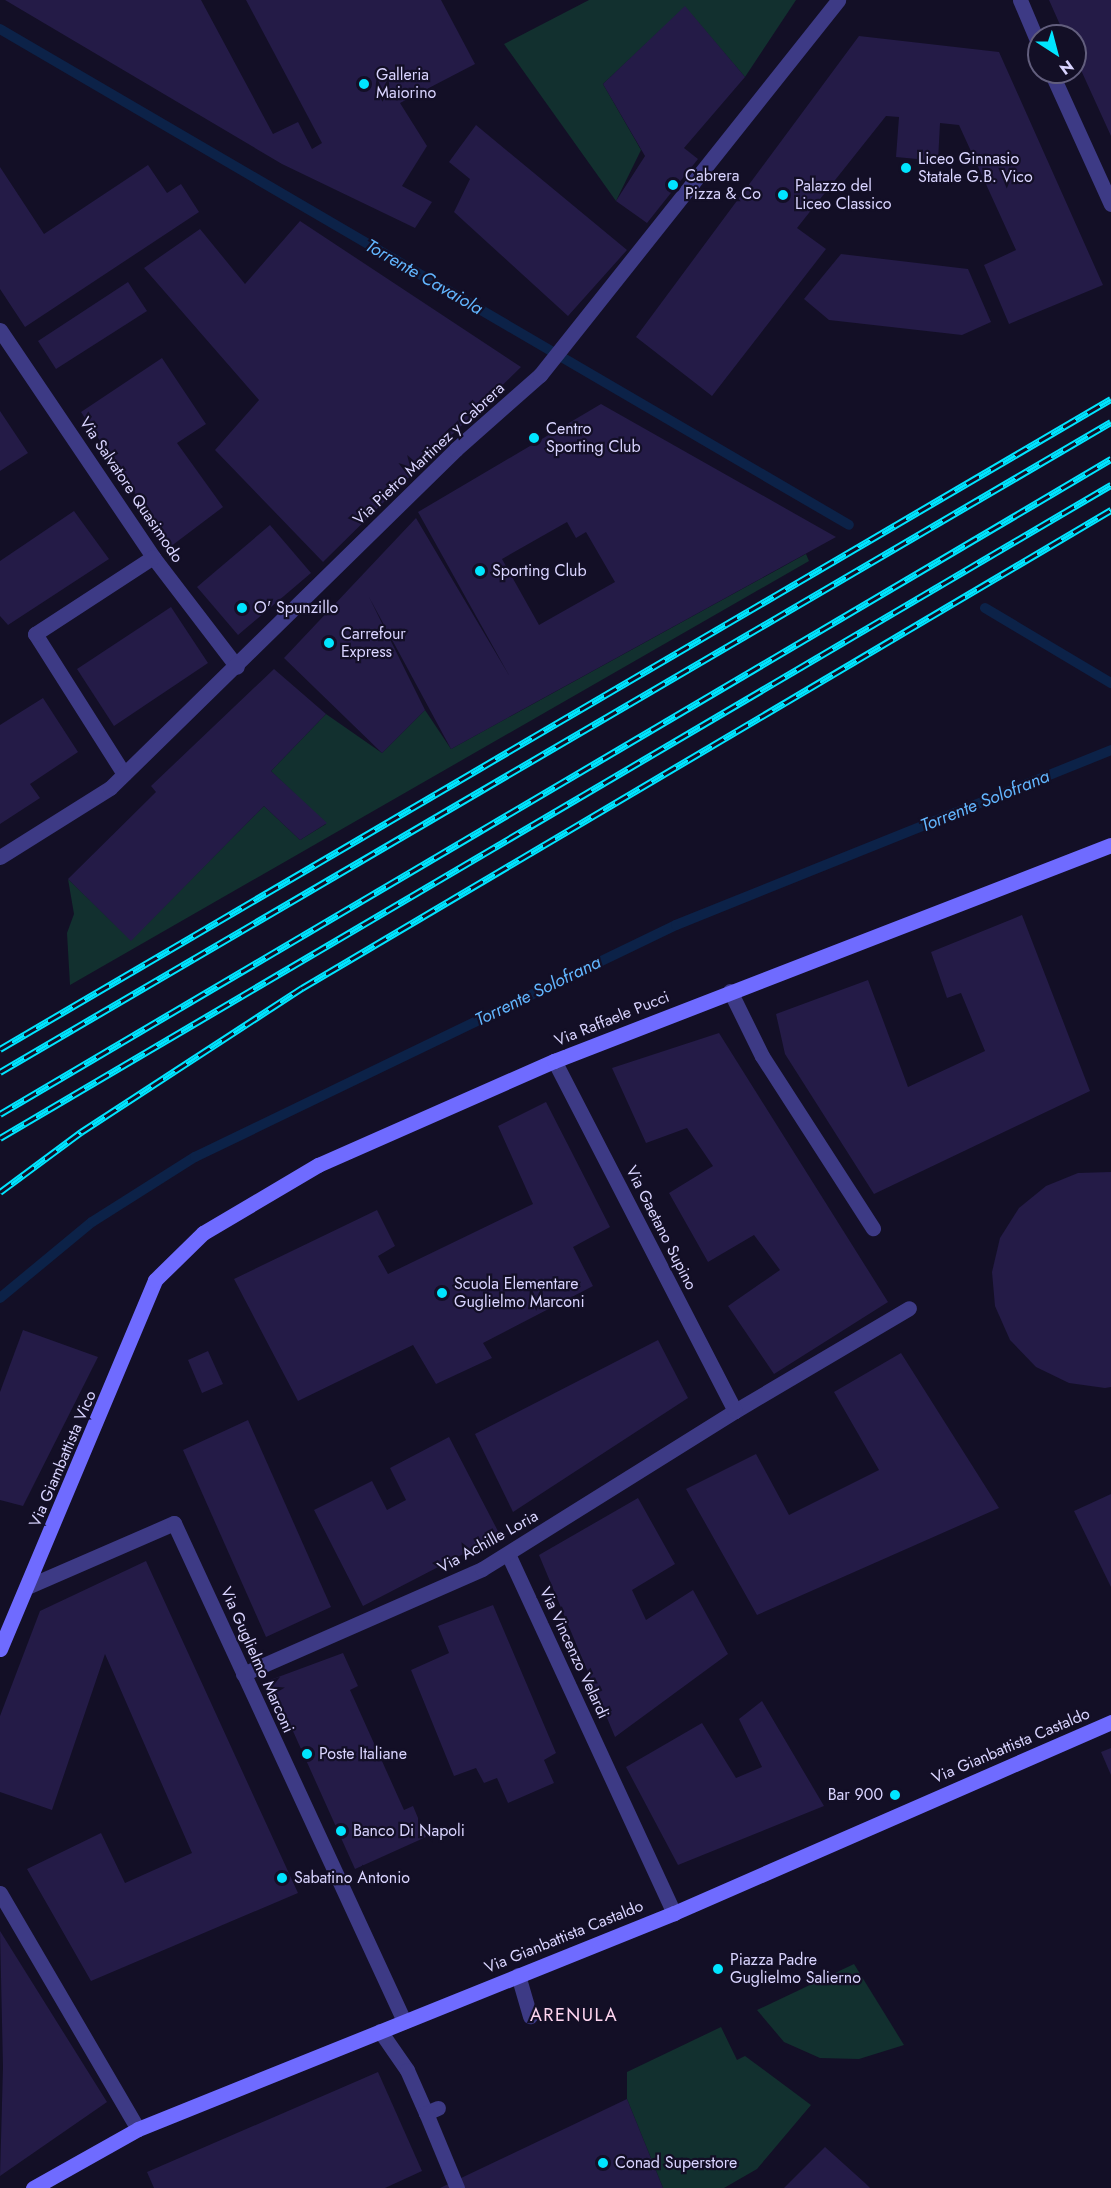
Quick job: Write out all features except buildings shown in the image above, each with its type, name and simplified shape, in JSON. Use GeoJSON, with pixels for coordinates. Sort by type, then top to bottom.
{"type":"FeatureCollection","features":[{"type":"Feature","properties":{"kind":"main road","name":"Via Raffaele Pucci"},"geometry":{"type":"LineString","coordinates":[[155,1280],[203,1233],[309,1170],[554,1061],[1111,845]]}},
{"type":"Feature","properties":{"kind":"main road","name":"Via Giambattista Vico"},"geometry":{"type":"LineString","coordinates":[[0,1649],[29,1586],[155,1280]]}},
{"type":"Feature","properties":{"kind":"main road","name":"Via Gianbattista Castaldo"},"geometry":{"type":"LineString","coordinates":[[33,2188],[138,2129],[674,1912],[1111,1722]]}},
{"type":"Feature","properties":{"kind":"main road"},"geometry":{"type":"LineString","coordinates":[[49,2188],[59,2173]]}},
{"type":"Feature","properties":{"kind":"street","name":"Via Pietro Martinez y Cabrera"},"geometry":{"type":"LineString","coordinates":[[0,857],[89,803],[124,774],[237,668],[397,506],[540,375],[579,330],[837,0]]}},
{"type":"Feature","properties":{"kind":"street"},"geometry":{"type":"LineString","coordinates":[[1020,0],[1030,24]]}},
{"type":"Feature","properties":{"kind":"street"},"geometry":{"type":"LineString","coordinates":[[1056,84],[1111,204]]}},
{"type":"Feature","properties":{"kind":"street","name":"Via Salvatore Quasimodo"},"geometry":{"type":"LineString","coordinates":[[0,330],[153,557],[237,668]]}},
{"type":"Feature","properties":{"kind":"street"},"geometry":{"type":"LineString","coordinates":[[124,774],[35,634],[153,557]]}},
{"type":"Feature","properties":{"kind":"street"},"geometry":{"type":"LineString","coordinates":[[730,991],[762,1056],[873,1228]]}},
{"type":"Feature","properties":{"kind":"street","name":"Via Gaetano Supino"},"geometry":{"type":"LineString","coordinates":[[554,1061],[735,1411]]}},
{"type":"Feature","properties":{"kind":"street","name":"Via Achille Loria"},"geometry":{"type":"LineString","coordinates":[[243,1674],[450,1585],[508,1554],[735,1411],[909,1308]]}},
{"type":"Feature","properties":{"kind":"street","name":"Via Guglielmo Marconi"},"geometry":{"type":"LineString","coordinates":[[29,1586],[174,1523],[404,2021]]}},
{"type":"Feature","properties":{"kind":"street","name":"Via Vincenzo Velardi"},"geometry":{"type":"LineString","coordinates":[[508,1554],[674,1912]]}},
{"type":"Feature","properties":{"kind":"street"},"geometry":{"type":"LineString","coordinates":[[0,1893],[138,2129]]}},
{"type":"Feature","properties":{"kind":"street"},"geometry":{"type":"LineString","coordinates":[[518,1975],[530,2016]]}},
{"type":"Feature","properties":{"kind":"street"},"geometry":{"type":"LineString","coordinates":[[380,2031],[432,2110],[457,2188]]}},
{"type":"Feature","properties":{"kind":"green space"},"geometry":{"type":"Polygon","coordinates":[[[589,0],[796,0],[745,77],[685,7],[603,84],[641,150],[616,201],[504,44],[589,0]]]}},
{"type":"Feature","properties":{"kind":"green space"},"geometry":{"type":"Polygon","coordinates":[[[806,554],[809,561],[70,985],[67,933],[74,914],[68,879],[131,940],[264,806],[300,840],[326,824],[271,771],[326,714],[382,753],[425,710],[451,749],[806,554]]]}},
{"type":"Feature","properties":{"kind":"green space"},"geometry":{"type":"Polygon","coordinates":[[[854,1964],[904,2045],[859,2059],[820,2058],[784,2042],[757,2010],[854,1964]]]}},
{"type":"Feature","properties":{"kind":"green space"},"geometry":{"type":"Polygon","coordinates":[[[721,2027],[737,2060],[745,2056],[811,2105],[757,2169],[724,2188],[663,2188],[627,2099],[627,2072],[721,2027]]]}},
{"type":"Feature","properties":{"kind":"waterway","name":"Torrente Cavaiola"},"geometry":{"type":"LineString","coordinates":[[0,29],[849,525]]}},
{"type":"Feature","properties":{"kind":"waterway","name":"Torrente Cavaiola"},"geometry":{"type":"LineString","coordinates":[[985,608],[1111,683]]}},
{"type":"Feature","properties":{"kind":"waterway","name":"Torrente Solofrana"},"geometry":{"type":"LineString","coordinates":[[0,1298],[92,1222],[195,1157],[676,925],[1111,750]]}},
{"type":"Feature","properties":{"kind":"railway"},"geometry":{"type":"LineString","coordinates":[[0,1049],[1111,399]]}},
{"type":"Feature","properties":{"kind":"railway"},"geometry":{"type":"LineString","coordinates":[[0,1072],[1111,422]]}},
{"type":"Feature","properties":{"kind":"railway"},"geometry":{"type":"LineString","coordinates":[[0,1114],[1111,459]]}},
{"type":"Feature","properties":{"kind":"railway"},"geometry":{"type":"LineString","coordinates":[[0,1138],[1111,485]]}},
{"type":"Feature","properties":{"kind":"railway"},"geometry":{"type":"LineString","coordinates":[[0,1192],[81,1132],[302,988],[1111,510]]}},
{"type":"Feature","properties":{"kind":"place","name":"Galleria Maiorino"},"geometry":{"type":"Point","coordinates":[364,84]}},
{"type":"Feature","properties":{"kind":"place","name":"Liceo Ginnasio Statale G.B. Vico"},"geometry":{"type":"Point","coordinates":[906,168]}},
{"type":"Feature","properties":{"kind":"place","name":"Cabrera Pizza & Co"},"geometry":{"type":"Point","coordinates":[673,185]}},
{"type":"Feature","properties":{"kind":"place","name":"Palazzo del Liceo Classico"},"geometry":{"type":"Point","coordinates":[783,195]}},
{"type":"Feature","properties":{"kind":"place","name":"Centro Sporting Club"},"geometry":{"type":"Point","coordinates":[534,438]}},
{"type":"Feature","properties":{"kind":"place","name":"Sporting Club"},"geometry":{"type":"Point","coordinates":[480,571]}},
{"type":"Feature","properties":{"kind":"place","name":"O' Spunzillo"},"geometry":{"type":"Point","coordinates":[242,608]}},
{"type":"Feature","properties":{"kind":"place","name":"Carrefour Express"},"geometry":{"type":"Point","coordinates":[329,643]}},
{"type":"Feature","properties":{"kind":"place","name":"Scuola Elementare Guglielmo Marconi"},"geometry":{"type":"Point","coordinates":[442,1293]}},
{"type":"Feature","properties":{"kind":"place","name":"Poste Italiane"},"geometry":{"type":"Point","coordinates":[307,1754]}},
{"type":"Feature","properties":{"kind":"place","name":"Bar 900"},"geometry":{"type":"Point","coordinates":[895,1795]}},
{"type":"Feature","properties":{"kind":"place","name":"Banco Di Napoli"},"geometry":{"type":"Point","coordinates":[341,1831]}},
{"type":"Feature","properties":{"kind":"place","name":"Sabatino Antonio"},"geometry":{"type":"Point","coordinates":[282,1878]}},
{"type":"Feature","properties":{"kind":"place","name":"Piazza Padre Guglielmo Salierno"},"geometry":{"type":"Point","coordinates":[718,1969]}},
{"type":"Feature","properties":{"kind":"place","name":"Conad Superstore"},"geometry":{"type":"Point","coordinates":[603,2163]}},
{"type":"Feature","properties":{"kind":"district","name":"ARENULA"},"geometry":{"type":"Point","coordinates":[574,2015]}}]}
